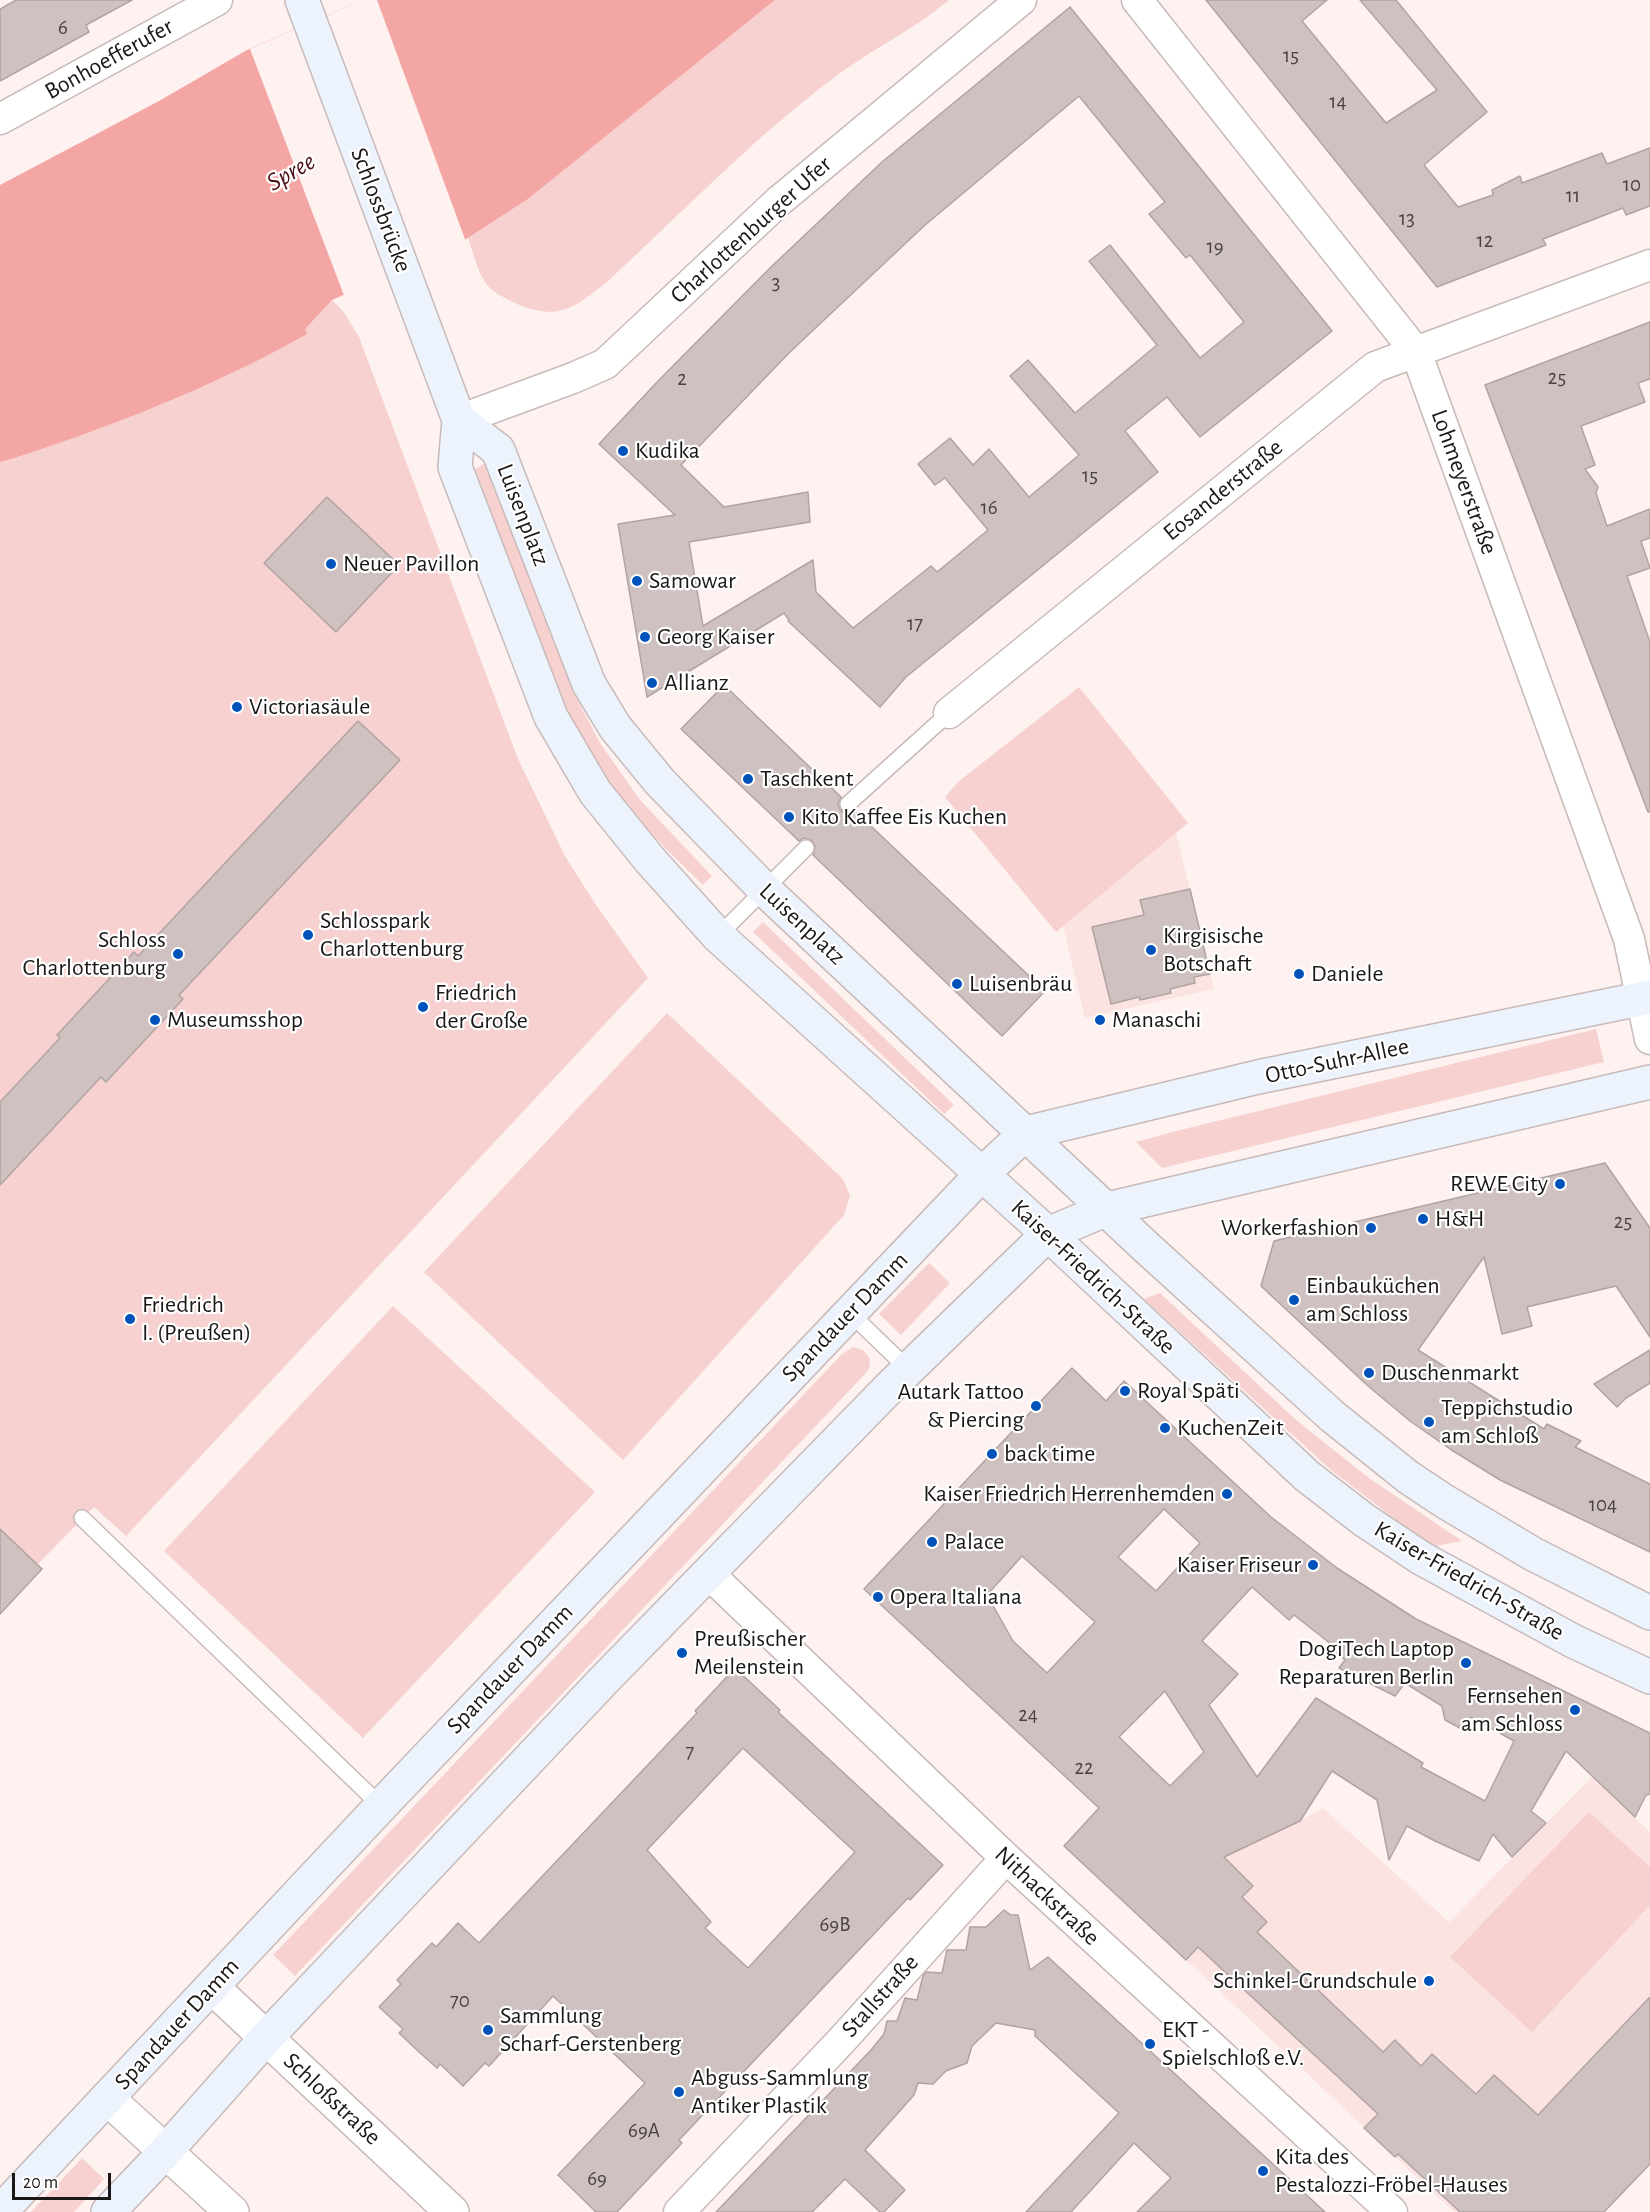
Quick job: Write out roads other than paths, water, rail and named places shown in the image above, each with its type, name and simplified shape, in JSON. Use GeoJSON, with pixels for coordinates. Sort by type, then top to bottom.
{"type":"FeatureCollection","features":[{"type":"Feature","properties":{"kind":"main road","name":"Schlossbrücke"},"geometry":{"type":"LineString","coordinates":[[306,11],[459,420]]}},
{"type":"Feature","properties":{"kind":"main road","name":"Luisenplatz"},"geometry":{"type":"LineString","coordinates":[[459,420],[498,450],[589,684],[615,727],[660,782],[764,889],[1107,1209]]}},
{"type":"Feature","properties":{"kind":"main road","name":"Luisenplatz"},"geometry":{"type":"LineString","coordinates":[[459,420],[455,467],[551,717],[595,792],[650,860],[718,936],[981,1175]]}},
{"type":"Feature","properties":{"kind":"main road","name":"Otto-Suhr-Allee"},"geometry":{"type":"LineString","coordinates":[[1026,1133],[1258,1077],[1646,998]]}},
{"type":"Feature","properties":{"kind":"main road"},"geometry":{"type":"LineString","coordinates":[[108,2212],[166,2151],[266,2038],[604,1680],[909,1369],[1048,1234],[1107,1209],[1650,1082]]}},
{"type":"Feature","properties":{"kind":"main road","name":"Spandauer Damm"},"geometry":{"type":"LineString","coordinates":[[0,2212],[849,1312],[981,1175],[1026,1133]]}},
{"type":"Feature","properties":{"kind":"main road","name":"Kaiser-Friedrich-Straße"},"geometry":{"type":"LineString","coordinates":[[981,1175],[1048,1234],[1307,1476],[1361,1518],[1425,1560],[1574,1641],[1650,1677]]}},
{"type":"Feature","properties":{"kind":"main road"},"geometry":{"type":"LineString","coordinates":[[1107,1209],[1332,1416],[1408,1477],[1533,1554],[1650,1613]]}},
{"type":"Feature","properties":{"kind":"street","name":"Bonhoefferufer"},"geometry":{"type":"LineString","coordinates":[[0,119],[217,0]]}},
{"type":"Feature","properties":{"kind":"street","name":"Charlottenburger Ufer"},"geometry":{"type":"LineString","coordinates":[[459,420],[573,378],[604,364],[779,201],[1021,0]]}},
{"type":"Feature","properties":{"kind":"street","name":"Lohmeyerstraße"},"geometry":{"type":"LineString","coordinates":[[1137,0],[1416,352],[1629,939],[1646,998],[1650,1039]]}},
{"type":"Feature","properties":{"kind":"street","name":"Eosanderstraße"},"geometry":{"type":"LineString","coordinates":[[949,713],[1375,366],[1650,265]]}},
{"type":"Feature","properties":{"kind":"street","name":"Nithackstraße"},"geometry":{"type":"LineString","coordinates":[[709,1574],[1006,1858],[1392,2212]]}},
{"type":"Feature","properties":{"kind":"street","name":"Stallstraße"},"geometry":{"type":"LineString","coordinates":[[680,2212],[842,2040],[1006,1858]]}},
{"type":"Feature","properties":{"kind":"street","name":"Schloßstraße"},"geometry":{"type":"LineString","coordinates":[[212,1987],[452,2212]]}},
{"type":"Feature","properties":{"kind":"street"},"geometry":{"type":"LineString","coordinates":[[107,2098],[232,2212]]}},
{"type":"Feature","properties":{"kind":"lane","name":"Eosanderstraße"},"geometry":{"type":"LineString","coordinates":[[848,804],[949,713]]}},
{"type":"Feature","properties":{"kind":"lane"},"geometry":{"type":"LineString","coordinates":[[718,936],[806,848]]}},
{"type":"Feature","properties":{"kind":"lane"},"geometry":{"type":"LineString","coordinates":[[849,1312],[909,1369]]}},
{"type":"Feature","properties":{"kind":"lane"},"geometry":{"type":"LineString","coordinates":[[82,1518],[381,1806]]}},
{"type":"Feature","properties":{"kind":"water","name":"Spree"},"geometry":{"type":"Polygon","coordinates":[[[362,0],[775,0],[528,199],[454,247],[332,300],[305,329],[307,334],[224,377],[111,424],[0,462],[0,185],[159,101],[247,50],[362,0]]]}},
{"type":"Feature","properties":{"kind":"place","name":"Kudika"},"geometry":{"type":"Point","coordinates":[623,451]}},
{"type":"Feature","properties":{"kind":"place","name":"Neuer Pavillon"},"geometry":{"type":"Point","coordinates":[331,564]}},
{"type":"Feature","properties":{"kind":"place","name":"Samowar"},"geometry":{"type":"Point","coordinates":[637,581]}},
{"type":"Feature","properties":{"kind":"place","name":"Georg Kaiser"},"geometry":{"type":"Point","coordinates":[645,637]}},
{"type":"Feature","properties":{"kind":"place","name":"Allianz"},"geometry":{"type":"Point","coordinates":[652,683]}},
{"type":"Feature","properties":{"kind":"place","name":"Victoriasäule"},"geometry":{"type":"Point","coordinates":[237,707]}},
{"type":"Feature","properties":{"kind":"place","name":"Taschkent"},"geometry":{"type":"Point","coordinates":[748,779]}},
{"type":"Feature","properties":{"kind":"place","name":"Kito Kaffee Eis Kuchen"},"geometry":{"type":"Point","coordinates":[789,817]}},
{"type":"Feature","properties":{"kind":"place","name":"Schlosspark Charlottenburg"},"geometry":{"type":"Point","coordinates":[308,935]}},
{"type":"Feature","properties":{"kind":"place","name":"Kirgisische Botschaft"},"geometry":{"type":"Point","coordinates":[1151,950]}},
{"type":"Feature","properties":{"kind":"place","name":"Schloss Charlottenburg"},"geometry":{"type":"Point","coordinates":[178,954]}},
{"type":"Feature","properties":{"kind":"place","name":"Daniele"},"geometry":{"type":"Point","coordinates":[1299,974]}},
{"type":"Feature","properties":{"kind":"place","name":"Luisenbräu"},"geometry":{"type":"Point","coordinates":[957,984]}},
{"type":"Feature","properties":{"kind":"place","name":"Friedrich der Große"},"geometry":{"type":"Point","coordinates":[423,1007]}},
{"type":"Feature","properties":{"kind":"place","name":"Museumsshop"},"geometry":{"type":"Point","coordinates":[155,1020]}},
{"type":"Feature","properties":{"kind":"place","name":"Manaschi"},"geometry":{"type":"Point","coordinates":[1100,1020]}},
{"type":"Feature","properties":{"kind":"place","name":"REWE City"},"geometry":{"type":"Point","coordinates":[1560,1184]}},
{"type":"Feature","properties":{"kind":"place","name":"H&H"},"geometry":{"type":"Point","coordinates":[1423,1219]}},
{"type":"Feature","properties":{"kind":"place","name":"Workerfashion"},"geometry":{"type":"Point","coordinates":[1371,1228]}},
{"type":"Feature","properties":{"kind":"place","name":"Einbauküchen am Schloss"},"geometry":{"type":"Point","coordinates":[1294,1300]}},
{"type":"Feature","properties":{"kind":"place","name":"Friedrich I. (Preußen)"},"geometry":{"type":"Point","coordinates":[130,1319]}},
{"type":"Feature","properties":{"kind":"place","name":"Duschenmarkt"},"geometry":{"type":"Point","coordinates":[1369,1373]}},
{"type":"Feature","properties":{"kind":"place","name":"Royal Späti"},"geometry":{"type":"Point","coordinates":[1125,1391]}},
{"type":"Feature","properties":{"kind":"place","name":"Autark Tattoo & Piercing"},"geometry":{"type":"Point","coordinates":[1036,1406]}},
{"type":"Feature","properties":{"kind":"place","name":"Teppichstudio am Schloß"},"geometry":{"type":"Point","coordinates":[1429,1422]}},
{"type":"Feature","properties":{"kind":"place","name":"KuchenZeit"},"geometry":{"type":"Point","coordinates":[1165,1428]}},
{"type":"Feature","properties":{"kind":"place","name":"back time"},"geometry":{"type":"Point","coordinates":[992,1454]}},
{"type":"Feature","properties":{"kind":"place","name":"Kaiser Friedrich Herrenhemden"},"geometry":{"type":"Point","coordinates":[1227,1494]}},
{"type":"Feature","properties":{"kind":"place","name":"Palace"},"geometry":{"type":"Point","coordinates":[932,1542]}},
{"type":"Feature","properties":{"kind":"place","name":"Kaiser Friseur"},"geometry":{"type":"Point","coordinates":[1313,1565]}},
{"type":"Feature","properties":{"kind":"place","name":"Opera Italiana"},"geometry":{"type":"Point","coordinates":[878,1597]}},
{"type":"Feature","properties":{"kind":"place","name":"Preußischer Meilenstein"},"geometry":{"type":"Point","coordinates":[682,1653]}},
{"type":"Feature","properties":{"kind":"place","name":"DogiTech Laptop Reparaturen Berlin"},"geometry":{"type":"Point","coordinates":[1466,1663]}},
{"type":"Feature","properties":{"kind":"place","name":"Fernsehen am Schloss"},"geometry":{"type":"Point","coordinates":[1575,1710]}},
{"type":"Feature","properties":{"kind":"place","name":"Schinkel-Grundschule"},"geometry":{"type":"Point","coordinates":[1429,1981]}},
{"type":"Feature","properties":{"kind":"place","name":"Sammlung Scharf-Gerstenberg"},"geometry":{"type":"Point","coordinates":[488,2030]}},
{"type":"Feature","properties":{"kind":"place","name":"EKT - Spielschloß e.V."},"geometry":{"type":"Point","coordinates":[1150,2044]}},
{"type":"Feature","properties":{"kind":"place","name":"Abguss-Sammlung Antiker Plastik"},"geometry":{"type":"Point","coordinates":[679,2092]}},
{"type":"Feature","properties":{"kind":"place","name":"Kita des Pestalozzi-Fröbel-Hauses"},"geometry":{"type":"Point","coordinates":[1263,2171]}}]}
